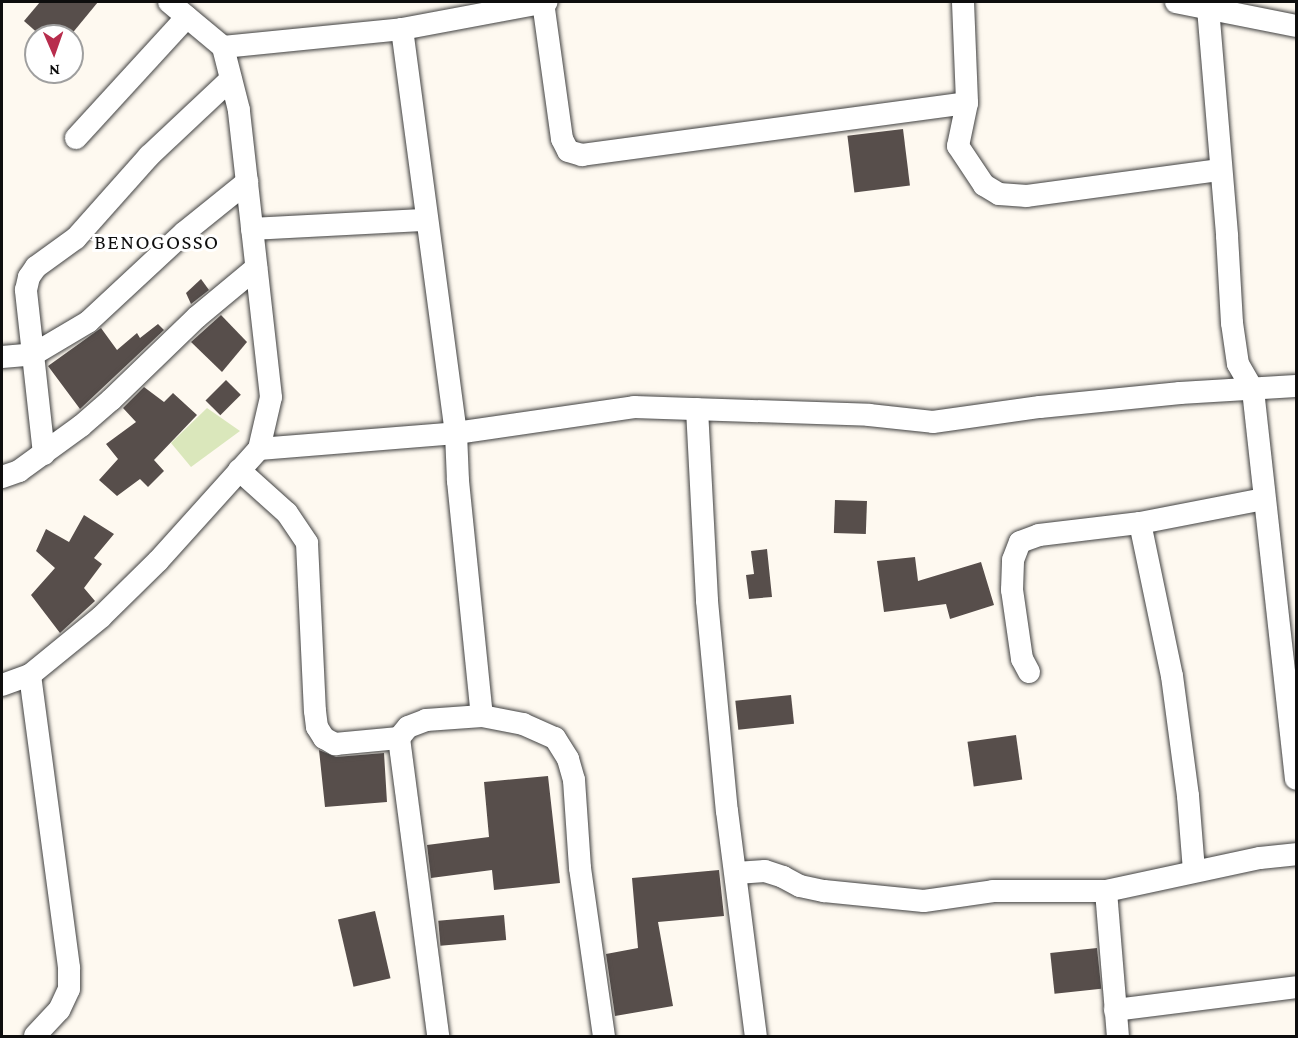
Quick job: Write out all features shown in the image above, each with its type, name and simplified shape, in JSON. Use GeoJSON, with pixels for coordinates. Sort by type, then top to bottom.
{"type":"FeatureCollection","features":[{"type":"Feature","properties":{"kind":"street"},"geometry":{"type":"LineString","coordinates":[[2,685],[30,675],[59,654],[124,596],[159,561],[259,449],[271,396],[238,110],[223,47],[169,2]]}},
{"type":"Feature","properties":{"kind":"street"},"geometry":{"type":"LineString","coordinates":[[223,47],[402,29],[544,2],[562,139],[568,151],[582,155],[967,103]]}},
{"type":"Feature","properties":{"kind":"street"},"geometry":{"type":"LineString","coordinates":[[963,2],[967,103],[958,146],[984,185],[999,194],[1027,196],[1220,170]]}},
{"type":"Feature","properties":{"kind":"street"},"geometry":{"type":"LineString","coordinates":[[1176,2],[1296,26]]}},
{"type":"Feature","properties":{"kind":"street"},"geometry":{"type":"LineString","coordinates":[[1208,8],[1233,333],[1238,364],[1253,390],[1296,779]]}},
{"type":"Feature","properties":{"kind":"street"},"geometry":{"type":"LineString","coordinates":[[76,138],[187,17]]}},
{"type":"Feature","properties":{"kind":"street"},"geometry":{"type":"LineString","coordinates":[[402,29],[456,433],[458,481],[482,716]]}},
{"type":"Feature","properties":{"kind":"street"},"geometry":{"type":"LineString","coordinates":[[44,454],[26,290],[29,276],[36,267],[76,238],[149,156],[231,79]]}},
{"type":"Feature","properties":{"kind":"street"},"geometry":{"type":"LineString","coordinates":[[2,357],[34,354],[88,322],[185,231],[247,182]]}},
{"type":"Feature","properties":{"kind":"street"},"geometry":{"type":"LineString","coordinates":[[252,229],[426,220]]}},
{"type":"Feature","properties":{"kind":"street"},"geometry":{"type":"LineString","coordinates":[[2,477],[19,471],[44,454],[111,400],[197,318],[256,268]]}},
{"type":"Feature","properties":{"kind":"street"},"geometry":{"type":"LineString","coordinates":[[259,449],[456,433],[634,407],[868,415],[933,422],[1063,404],[1180,393],[1296,386]]}},
{"type":"Feature","properties":{"kind":"street"},"geometry":{"type":"LineString","coordinates":[[697,409],[707,601],[756,1036]]}},
{"type":"Feature","properties":{"kind":"street"},"geometry":{"type":"LineString","coordinates":[[239,470],[287,513],[307,543],[317,727],[324,738],[336,744],[399,738],[408,727],[426,720],[482,716],[524,724],[555,738],[568,759],[574,780],[580,868],[604,1036]]}},
{"type":"Feature","properties":{"kind":"street"},"geometry":{"type":"LineString","coordinates":[[1029,672],[1022,659],[1012,591],[1013,560],[1020,542],[1039,535],[1140,523],[1264,499]]}},
{"type":"Feature","properties":{"kind":"street"},"geometry":{"type":"LineString","coordinates":[[1140,523],[1172,676],[1194,871]]}},
{"type":"Feature","properties":{"kind":"street"},"geometry":{"type":"LineString","coordinates":[[30,675],[69,968],[69,989],[59,1010],[35,1036]]}},
{"type":"Feature","properties":{"kind":"street"},"geometry":{"type":"LineString","coordinates":[[399,738],[438,1036]]}},
{"type":"Feature","properties":{"kind":"street"},"geometry":{"type":"LineString","coordinates":[[736,873],[765,871],[800,886],[824,891],[924,901],[993,891],[1106,891],[1260,858],[1296,854]]}},
{"type":"Feature","properties":{"kind":"street"},"geometry":{"type":"LineString","coordinates":[[1106,891],[1118,1036]]}},
{"type":"Feature","properties":{"kind":"street"},"geometry":{"type":"LineString","coordinates":[[1115,1010],[1296,987]]}},
{"type":"Feature","properties":{"kind":"green space"},"geometry":{"type":"Polygon","coordinates":[[[207,408],[240,431],[191,467],[171,443],[207,408]]]}},
{"type":"Feature","properties":{"kind":"building"},"geometry":{"type":"Polygon","coordinates":[[[40,2],[98,2],[80,24],[27,24],[24,21],[40,2]]]}},
{"type":"Feature","properties":{"kind":"building"},"geometry":{"type":"Polygon","coordinates":[[[903,129],[910,186],[854,192],[847,136],[903,129]]]}},
{"type":"Feature","properties":{"kind":"building"},"geometry":{"type":"Polygon","coordinates":[[[201,279],[209,290],[191,304],[186,293],[201,279]]]}},
{"type":"Feature","properties":{"kind":"building"},"geometry":{"type":"Polygon","coordinates":[[[221,315],[247,342],[222,372],[191,342],[221,315]]]}},
{"type":"Feature","properties":{"kind":"building"},"geometry":{"type":"Polygon","coordinates":[[[158,324],[164,330],[80,409],[48,366],[101,328],[117,350],[137,333],[140,338],[158,324]]]}},
{"type":"Feature","properties":{"kind":"building"},"geometry":{"type":"Polygon","coordinates":[[[226,380],[241,395],[220,415],[205,401],[226,380]]]}},
{"type":"Feature","properties":{"kind":"building"},"geometry":{"type":"Polygon","coordinates":[[[144,387],[164,402],[173,393],[197,415],[154,460],[164,471],[148,487],[140,479],[117,496],[99,480],[118,459],[106,444],[136,422],[123,408],[144,387]]]}},
{"type":"Feature","properties":{"kind":"building"},"geometry":{"type":"Polygon","coordinates":[[[835,500],[867,501],[866,534],[834,533],[835,500]]]}},
{"type":"Feature","properties":{"kind":"building"},"geometry":{"type":"Polygon","coordinates":[[[84,515],[114,534],[94,558],[102,564],[84,588],[95,601],[60,633],[31,595],[55,568],[36,551],[46,529],[69,542],[84,515]]]}},
{"type":"Feature","properties":{"kind":"building"},"geometry":{"type":"Polygon","coordinates":[[[767,549],[772,597],[749,599],[746,575],[754,574],[751,551],[767,549]]]}},
{"type":"Feature","properties":{"kind":"building"},"geometry":{"type":"Polygon","coordinates":[[[915,557],[918,581],[981,562],[994,605],[950,619],[946,604],[884,612],[877,561],[915,557]]]}},
{"type":"Feature","properties":{"kind":"building"},"geometry":{"type":"Polygon","coordinates":[[[791,695],[794,724],[738,730],[735,701],[791,695]]]}},
{"type":"Feature","properties":{"kind":"building"},"geometry":{"type":"Polygon","coordinates":[[[1016,735],[1022,780],[974,786],[967,742],[1016,735]]]}},
{"type":"Feature","properties":{"kind":"building"},"geometry":{"type":"Polygon","coordinates":[[[319,750],[336,757],[384,753],[387,802],[325,807],[319,750]]]}},
{"type":"Feature","properties":{"kind":"building"},"geometry":{"type":"Polygon","coordinates":[[[548,776],[560,883],[494,890],[492,870],[431,878],[427,845],[489,837],[484,782],[548,776]]]}},
{"type":"Feature","properties":{"kind":"building"},"geometry":{"type":"Polygon","coordinates":[[[719,870],[724,916],[658,922],[673,1006],[615,1016],[606,954],[638,948],[632,878],[719,870]]]}},
{"type":"Feature","properties":{"kind":"building"},"geometry":{"type":"Polygon","coordinates":[[[375,911],[391,978],[353,987],[338,920],[375,911]]]}},
{"type":"Feature","properties":{"kind":"building"},"geometry":{"type":"Polygon","coordinates":[[[504,915],[506,940],[440,946],[438,921],[504,915]]]}},
{"type":"Feature","properties":{"kind":"building"},"geometry":{"type":"Polygon","coordinates":[[[1097,948],[1101,989],[1055,994],[1050,953],[1097,948]]]}},
{"type":"Feature","properties":{"kind":"district","name":"BENOGOSSO"},"geometry":{"type":"Point","coordinates":[157,242]}}]}
